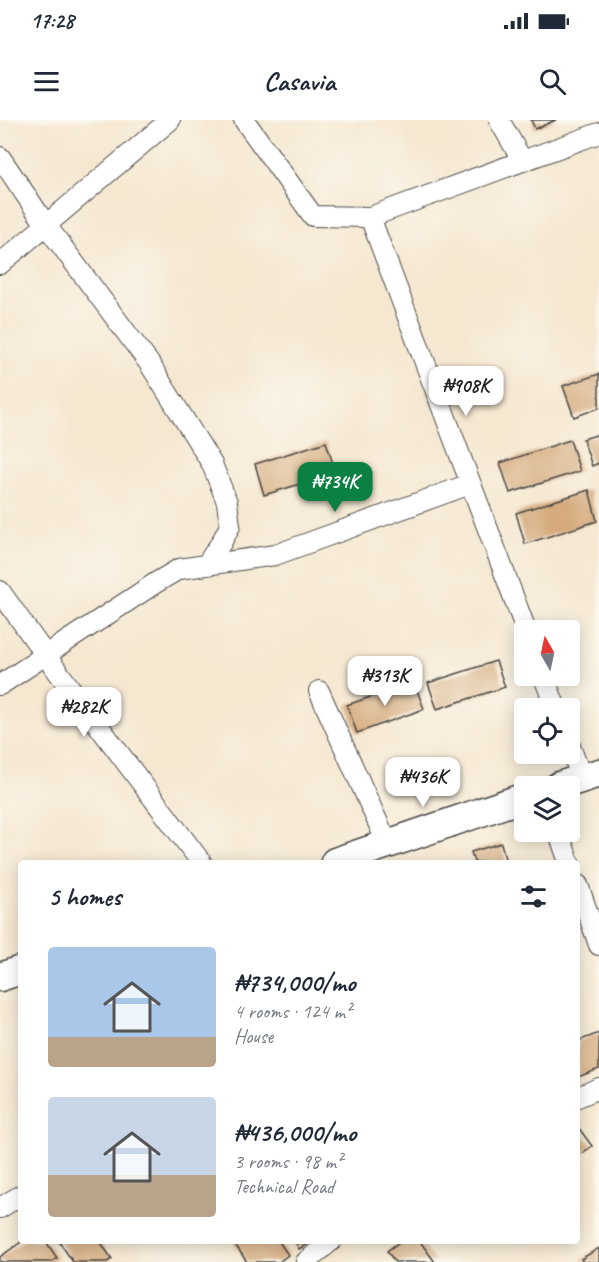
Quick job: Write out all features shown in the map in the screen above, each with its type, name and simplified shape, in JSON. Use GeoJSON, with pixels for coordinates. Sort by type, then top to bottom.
{"type":"FeatureCollection","features":[{"type":"Feature","properties":{"kind":"street"},"geometry":{"type":"LineString","coordinates":[[0,264],[170,120]]}},
{"type":"Feature","properties":{"kind":"street"},"geometry":{"type":"LineString","coordinates":[[244,120],[313,216],[370,217],[522,160],[598,137]]}},
{"type":"Feature","properties":{"kind":"street"},"geometry":{"type":"LineString","coordinates":[[499,120],[522,160]]}},
{"type":"Feature","properties":{"kind":"street"},"geometry":{"type":"LineString","coordinates":[[0,156],[46,225],[149,363],[212,464],[227,502],[230,526],[206,565]]}},
{"type":"Feature","properties":{"kind":"street"},"geometry":{"type":"LineString","coordinates":[[370,217],[522,620]]}},
{"type":"Feature","properties":{"kind":"street"},"geometry":{"type":"LineString","coordinates":[[0,685],[179,569],[275,555],[470,484]]}},
{"type":"Feature","properties":{"kind":"street"},"geometry":{"type":"LineString","coordinates":[[0,591],[199,860]]}},
{"type":"Feature","properties":{"kind":"street"},"geometry":{"type":"LineString","coordinates":[[319,691],[388,845]]}},
{"type":"Feature","properties":{"kind":"street"},"geometry":{"type":"LineString","coordinates":[[341,860],[514,801]]}},
{"type":"Feature","properties":{"kind":"street"},"geometry":{"type":"LineString","coordinates":[[562,842],[569,860]]}},
{"type":"Feature","properties":{"kind":"street"},"geometry":{"type":"LineString","coordinates":[[582,914],[599,945]]}},
{"type":"Feature","properties":{"kind":"street"},"geometry":{"type":"LineString","coordinates":[[0,977],[18,971]]}},
{"type":"Feature","properties":{"kind":"street"},"geometry":{"type":"LineString","coordinates":[[580,1095],[599,1088]]}},
{"type":"Feature","properties":{"kind":"street"},"geometry":{"type":"LineString","coordinates":[[0,1208],[18,1197]]}},
{"type":"Feature","properties":{"kind":"street"},"geometry":{"type":"LineString","coordinates":[[306,1262],[327,1244]]}},
{"type":"Feature","properties":{"kind":"building"},"geometry":{"type":"Polygon","coordinates":[[[531,120],[556,120],[535,129],[531,120]]]}},
{"type":"Feature","properties":{"kind":"building"},"geometry":{"type":"Polygon","coordinates":[[[599,374],[599,408],[574,417],[563,386],[599,374]]]}},
{"type":"Feature","properties":{"kind":"building"},"geometry":{"type":"Polygon","coordinates":[[[599,434],[599,463],[592,466],[583,439],[599,434]]]}},
{"type":"Feature","properties":{"kind":"building"},"geometry":{"type":"Polygon","coordinates":[[[570,440],[580,471],[510,493],[500,463],[570,440]]]}},
{"type":"Feature","properties":{"kind":"building"},"geometry":{"type":"Polygon","coordinates":[[[326,442],[336,473],[264,495],[255,464],[326,442]]]}},
{"type":"Feature","properties":{"kind":"building"},"geometry":{"type":"Polygon","coordinates":[[[589,490],[597,521],[525,544],[516,513],[589,490]]]}},
{"type":"Feature","properties":{"kind":"building"},"geometry":{"type":"Polygon","coordinates":[[[496,661],[505,687],[437,709],[428,683],[496,661]]]}},
{"type":"Feature","properties":{"kind":"building"},"geometry":{"type":"Polygon","coordinates":[[[414,682],[424,709],[357,733],[347,705],[414,682]]]}},
{"type":"Feature","properties":{"kind":"building"},"geometry":{"type":"Polygon","coordinates":[[[501,843],[505,860],[473,860],[471,852],[501,843]]]}},
{"type":"Feature","properties":{"kind":"building"},"geometry":{"type":"Polygon","coordinates":[[[599,1033],[599,1069],[580,1076],[580,1040],[599,1033]]]}},
{"type":"Feature","properties":{"kind":"building"},"geometry":{"type":"Polygon","coordinates":[[[580,1130],[592,1146],[580,1155],[580,1130]]]}},
{"type":"Feature","properties":{"kind":"building"},"geometry":{"type":"Polygon","coordinates":[[[18,1244],[48,1244],[57,1258],[51,1262],[0,1262],[0,1257],[18,1244]]]}},
{"type":"Feature","properties":{"kind":"building"},"geometry":{"type":"Polygon","coordinates":[[[61,1244],[102,1244],[112,1259],[107,1262],[73,1262],[61,1244]]]}},
{"type":"Feature","properties":{"kind":"building"},"geometry":{"type":"Polygon","coordinates":[[[235,1244],[281,1244],[288,1255],[279,1262],[247,1262],[235,1244]]]}},
{"type":"Feature","properties":{"kind":"building"},"geometry":{"type":"Polygon","coordinates":[[[296,1244],[307,1244],[299,1249],[296,1244]]]}},
{"type":"Feature","properties":{"kind":"building"},"geometry":{"type":"Polygon","coordinates":[[[397,1244],[422,1244],[435,1262],[395,1262],[387,1251],[397,1244]]]}},
{"type":"Feature","properties":{"kind":"building"},"geometry":{"type":"Polygon","coordinates":[[[599,1248],[599,1262],[583,1262],[581,1259],[599,1248]]]}}]}
